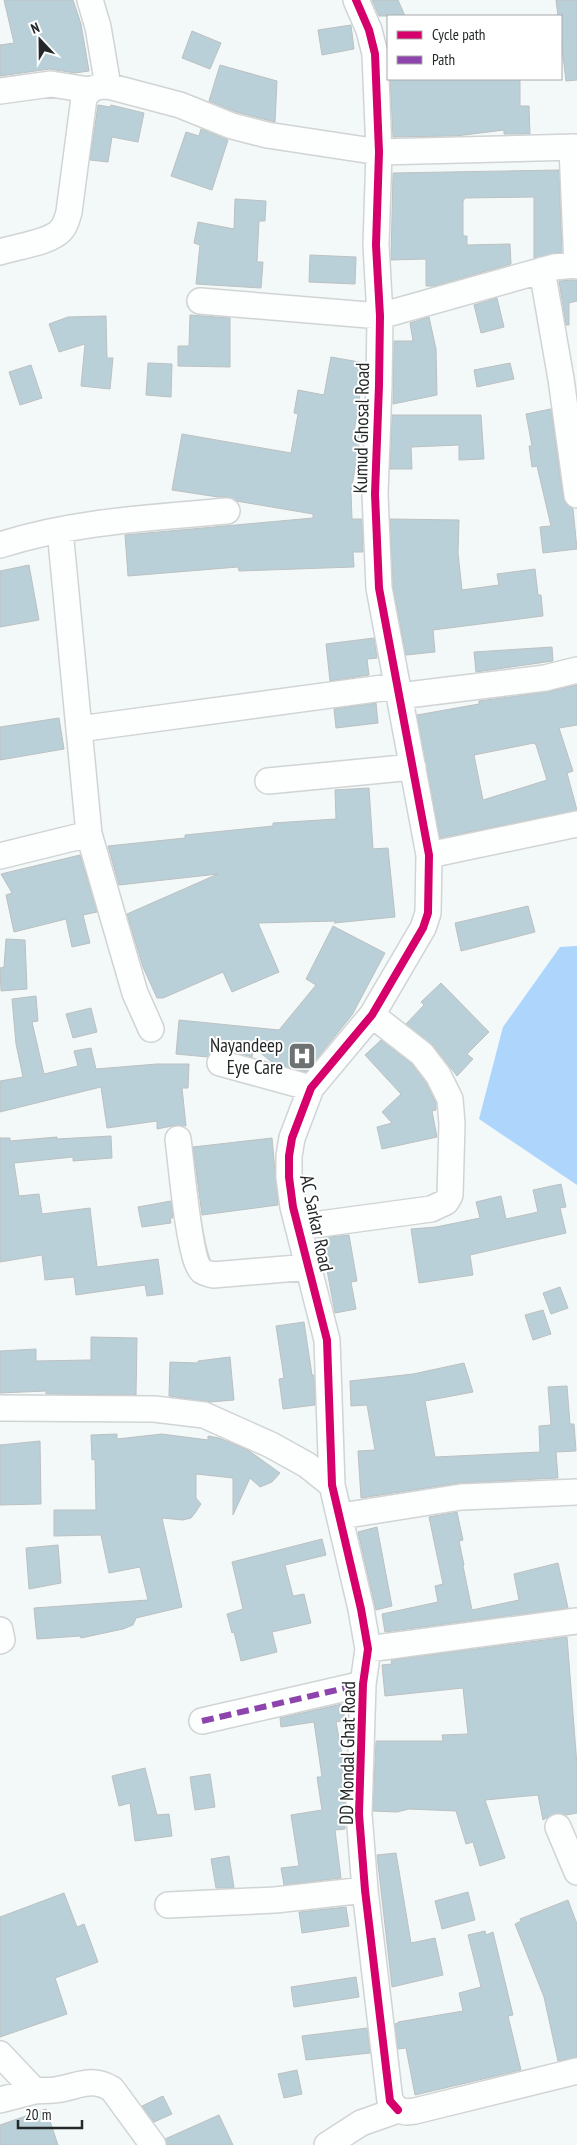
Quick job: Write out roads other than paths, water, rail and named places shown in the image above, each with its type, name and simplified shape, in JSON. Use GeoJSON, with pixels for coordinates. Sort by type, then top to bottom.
{"type":"FeatureCollection","features":[{"type":"Feature","properties":{"kind":"street"},"geometry":{"type":"LineString","coordinates":[[90,0],[98,27],[99,88]]}},
{"type":"Feature","properties":{"kind":"street","name":"Kumud Ghosal Road"},"geometry":{"type":"LineString","coordinates":[[356,0],[369,30],[375,54],[379,152],[376,245],[380,316],[375,494],[379,588],[429,855]]}},
{"type":"Feature","properties":{"kind":"street"},"geometry":{"type":"LineString","coordinates":[[0,92],[51,84],[99,88],[180,106],[232,126],[267,135],[379,152],[574,147],[577,266],[554,267],[542,270],[380,316],[200,301]]}},
{"type":"Feature","properties":{"kind":"street"},"geometry":{"type":"LineString","coordinates":[[0,252],[48,238],[59,232],[65,225],[69,212],[84,98],[99,88]]}},
{"type":"Feature","properties":{"kind":"street"},"geometry":{"type":"LineString","coordinates":[[542,270],[561,379],[577,495]]}},
{"type":"Feature","properties":{"kind":"street"},"geometry":{"type":"LineString","coordinates":[[0,545],[60,530],[108,521],[227,511]]}},
{"type":"Feature","properties":{"kind":"street"},"geometry":{"type":"LineString","coordinates":[[60,530],[89,834],[135,993],[151,1029]]}},
{"type":"Feature","properties":{"kind":"street"},"geometry":{"type":"LineString","coordinates":[[79,729],[398,691],[545,678],[577,670]]}},
{"type":"Feature","properties":{"kind":"street"},"geometry":{"type":"LineString","coordinates":[[268,781],[413,767]]}},
{"type":"Feature","properties":{"kind":"street"},"geometry":{"type":"LineString","coordinates":[[429,855],[577,824]]}},
{"type":"Feature","properties":{"kind":"street"},"geometry":{"type":"LineString","coordinates":[[0,856],[89,834]]}},
{"type":"Feature","properties":{"kind":"street","name":"AC Sarkar Road"},"geometry":{"type":"LineString","coordinates":[[332,1485],[327,1340],[298,1227],[289,1177],[289,1156],[292,1138],[311,1088],[372,1015],[423,928],[428,913],[429,855]]}},
{"type":"Feature","properties":{"kind":"street"},"geometry":{"type":"LineString","coordinates":[[298,1227],[431,1209],[446,1202],[450,1195],[452,1124],[450,1099],[438,1075],[422,1054],[372,1015]]}},
{"type":"Feature","properties":{"kind":"street"},"geometry":{"type":"LineString","coordinates":[[220,1063],[311,1088]]}},
{"type":"Feature","properties":{"kind":"street"},"geometry":{"type":"LineString","coordinates":[[178,1139],[192,1245],[197,1264],[202,1272],[213,1275],[308,1267]]}},
{"type":"Feature","properties":{"kind":"street"},"geometry":{"type":"LineString","coordinates":[[0,1408],[154,1409],[204,1415],[271,1445],[306,1465],[332,1485]]}},
{"type":"Feature","properties":{"kind":"street","name":"DD Mondal Ghat Road"},"geometry":{"type":"LineString","coordinates":[[332,1485],[341,1516],[368,1649],[363,1684],[360,1814],[365,1890],[390,2101],[398,2110]]}},
{"type":"Feature","properties":{"kind":"street"},"geometry":{"type":"LineString","coordinates":[[341,1516],[461,1497],[577,1492]]}},
{"type":"Feature","properties":{"kind":"street"},"geometry":{"type":"LineString","coordinates":[[368,1649],[577,1621]]}},
{"type":"Feature","properties":{"kind":"street"},"geometry":{"type":"LineString","coordinates":[[0,1630],[2,1640],[0,1641]]}},
{"type":"Feature","properties":{"kind":"street"},"geometry":{"type":"LineString","coordinates":[[202,1721],[363,1684]]}},
{"type":"Feature","properties":{"kind":"street"},"geometry":{"type":"LineString","coordinates":[[558,1827],[576,1865]]}},
{"type":"Feature","properties":{"kind":"street"},"geometry":{"type":"LineString","coordinates":[[168,1905],[275,1900],[365,1890]]}},
{"type":"Feature","properties":{"kind":"street"},"geometry":{"type":"LineString","coordinates":[[0,2054],[35,2090]]}},
{"type":"Feature","properties":{"kind":"street"},"geometry":{"type":"LineString","coordinates":[[327,2145],[361,2123],[398,2110],[406,2112],[415,2111],[577,2071]]}},
{"type":"Feature","properties":{"kind":"street"},"geometry":{"type":"LineString","coordinates":[[0,2100],[35,2090],[56,2090],[92,2082],[103,2083],[112,2089],[153,2145]]}},
{"type":"Feature","properties":{"kind":"water"},"geometry":{"type":"Polygon","coordinates":[[[577,946],[577,1185],[479,1119],[503,1027],[560,947],[577,946]]]}},
{"type":"Feature","properties":{"kind":"place","name":"Nayandeep Eye Care"},"geometry":{"type":"Point","coordinates":[302,1056]}}]}
